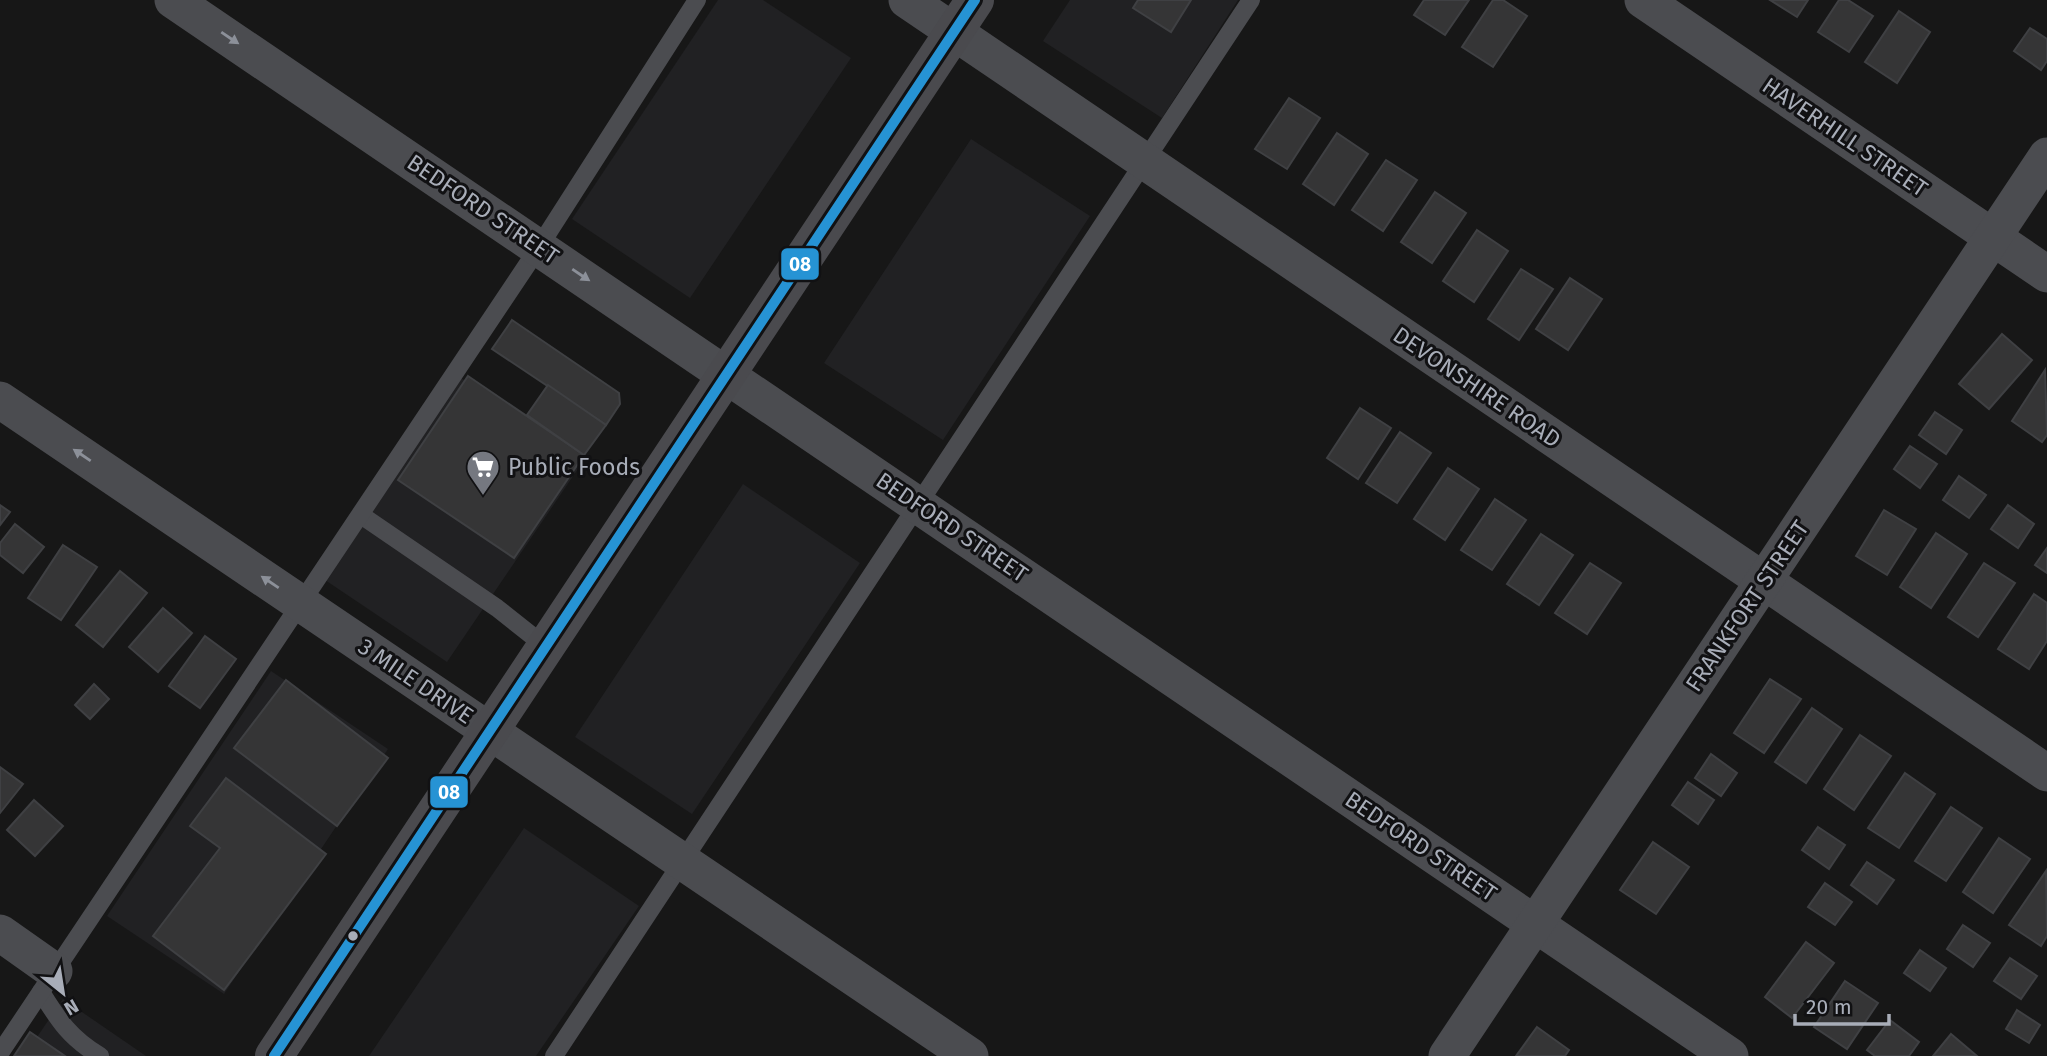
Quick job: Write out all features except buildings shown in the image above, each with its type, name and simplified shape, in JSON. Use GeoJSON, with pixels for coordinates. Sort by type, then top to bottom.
{"type":"FeatureCollection","features":[{"type":"Feature","properties":{"kind":"main road"},"geometry":{"type":"LineString","coordinates":[[274,1056],[975,0]]}},
{"type":"Feature","properties":{"kind":"street","name":"BEDFORD STREET"},"geometry":{"type":"LineString","coordinates":[[173,0],[1730,1056]]}},
{"type":"Feature","properties":{"kind":"street","name":"DEVONSHIRE ROAD"},"geometry":{"type":"LineString","coordinates":[[907,0],[2047,773]]}},
{"type":"Feature","properties":{"kind":"street","name":"HAVERHILL STREET"},"geometry":{"type":"LineString","coordinates":[[1643,0],[2047,274]]}},
{"type":"Feature","properties":{"kind":"street","name":"FRANKFORT STREET"},"geometry":{"type":"LineString","coordinates":[[1447,1056],[2047,156]]}},
{"type":"Feature","properties":{"kind":"street","name":"3 MILE DRIVE"},"geometry":{"type":"LineString","coordinates":[[0,400],[970,1056]]}},
{"type":"Feature","properties":{"kind":"street"},"geometry":{"type":"LineString","coordinates":[[0,933],[48,982]]}},
{"type":"Feature","properties":{"kind":"lane"},"geometry":{"type":"LineString","coordinates":[[0,1052],[539,247],[697,0]]}},
{"type":"Feature","properties":{"kind":"lane"},"geometry":{"type":"LineString","coordinates":[[554,1056],[1251,0]]}},
{"type":"Feature","properties":{"kind":"lane"},"geometry":{"type":"LineString","coordinates":[[361,515],[497,608],[545,646]]}},
{"type":"Feature","properties":{"kind":"lane"},"geometry":{"type":"LineString","coordinates":[[48,982],[58,1020],[78,1043],[100,1056]]}},
{"type":"Feature","properties":{"kind":"shaded area"},"geometry":{"type":"Polygon","coordinates":[[[718,0],[763,0],[851,58],[690,298],[572,219],[718,0]]]}},
{"type":"Feature","properties":{"kind":"shaded area"},"geometry":{"type":"Polygon","coordinates":[[[1070,0],[1238,0],[1162,118],[1043,41],[1070,0]]]}},
{"type":"Feature","properties":{"kind":"shaded area"},"geometry":{"type":"Polygon","coordinates":[[[971,139],[1090,216],[943,440],[824,363],[971,139]]]}},
{"type":"Feature","properties":{"kind":"shaded area"},"geometry":{"type":"Polygon","coordinates":[[[461,378],[584,460],[447,662],[325,580],[461,378]]]}},
{"type":"Feature","properties":{"kind":"shaded area"},"geometry":{"type":"Polygon","coordinates":[[[743,484],[860,563],[692,814],[575,737],[743,484]]]}},
{"type":"Feature","properties":{"kind":"shaded area"},"geometry":{"type":"Polygon","coordinates":[[[271,671],[388,749],[224,994],[107,916],[271,671]]]}},
{"type":"Feature","properties":{"kind":"shaded area"},"geometry":{"type":"Polygon","coordinates":[[[524,828],[639,906],[536,1056],[369,1056],[524,828]]]}},
{"type":"Feature","properties":{"kind":"shaded area"},"geometry":{"type":"Polygon","coordinates":[[[63,999],[146,1056],[24,1056],[63,999]]]}},
{"type":"Feature","properties":{"kind":"transit line","name":"08"},"geometry":{"type":"LineString","coordinates":[[274,1056],[975,0]]}},
{"type":"Feature","properties":{"kind":"place","name":"Public Foods"},"geometry":{"type":"Point","coordinates":[483,497]}}]}
